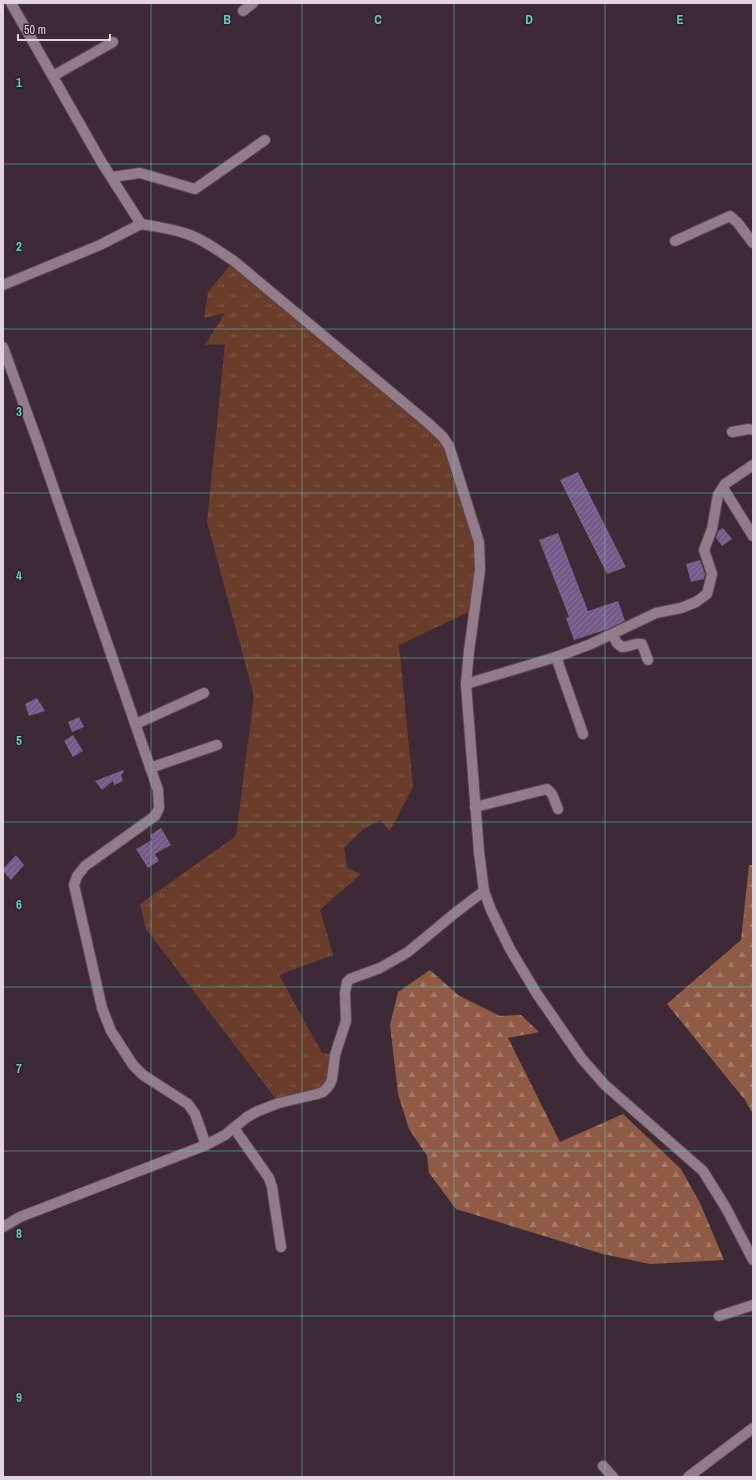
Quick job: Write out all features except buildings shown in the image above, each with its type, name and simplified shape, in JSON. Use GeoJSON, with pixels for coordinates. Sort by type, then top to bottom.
{"type":"FeatureCollection","features":[{"type":"Feature","properties":{"kind":"street"},"geometry":{"type":"LineString","coordinates":[[11,3],[141,224]]}},
{"type":"Feature","properties":{"kind":"street"},"geometry":{"type":"LineString","coordinates":[[243,11],[253,3]]}},
{"type":"Feature","properties":{"kind":"street"},"geometry":{"type":"LineString","coordinates":[[53,76],[113,42]]}},
{"type":"Feature","properties":{"kind":"street"},"geometry":{"type":"LineString","coordinates":[[112,177],[140,173],[195,189],[265,140]]}},
{"type":"Feature","properties":{"kind":"street"},"geometry":{"type":"LineString","coordinates":[[675,241],[730,216],[737,222],[753,243]]}},
{"type":"Feature","properties":{"kind":"street"},"geometry":{"type":"LineString","coordinates":[[3,285],[100,245],[141,224],[171,229],[191,235],[212,246],[234,261],[428,423],[446,442],[452,455],[474,527],[480,557],[480,570],[466,684],[479,852],[484,891],[491,910],[510,949],[537,994],[582,1059],[605,1084],[703,1171],[726,1208],[753,1260]]}},
{"type":"Feature","properties":{"kind":"street"},"geometry":{"type":"LineString","coordinates":[[3,347],[38,443],[158,790],[159,808],[155,816],[85,866],[77,876],[74,885],[102,1008],[111,1031],[133,1065],[143,1075],[188,1104],[195,1114],[206,1145]]}},
{"type":"Feature","properties":{"kind":"street"},"geometry":{"type":"LineString","coordinates":[[732,432],[749,429],[753,430]]}},
{"type":"Feature","properties":{"kind":"street"},"geometry":{"type":"LineString","coordinates":[[466,684],[556,657],[612,634],[656,613],[681,608],[696,602],[707,594],[712,574],[704,550],[712,529],[718,495],[725,484],[753,465]]}},
{"type":"Feature","properties":{"kind":"street"},"geometry":{"type":"LineString","coordinates":[[723,488],[753,536]]}},
{"type":"Feature","properties":{"kind":"street"},"geometry":{"type":"LineString","coordinates":[[612,634],[622,647],[639,643],[642,644],[648,660]]}},
{"type":"Feature","properties":{"kind":"street"},"geometry":{"type":"LineString","coordinates":[[556,657],[583,734]]}},
{"type":"Feature","properties":{"kind":"street"},"geometry":{"type":"LineString","coordinates":[[136,724],[204,693]]}},
{"type":"Feature","properties":{"kind":"street"},"geometry":{"type":"LineString","coordinates":[[150,768],[217,745]]}},
{"type":"Feature","properties":{"kind":"street"},"geometry":{"type":"LineString","coordinates":[[476,807],[547,789],[552,794],[558,809]]}},
{"type":"Feature","properties":{"kind":"street"},"geometry":{"type":"LineString","coordinates":[[3,1227],[20,1217],[206,1145],[225,1135],[247,1117],[270,1106],[323,1092],[330,1084],[335,1055],[346,1021],[345,993],[347,982],[350,979],[380,968],[408,952],[484,891]]}},
{"type":"Feature","properties":{"kind":"street"},"geometry":{"type":"LineString","coordinates":[[234,1128],[269,1178],[272,1187],[281,1246]]}},
{"type":"Feature","properties":{"kind":"street"},"geometry":{"type":"LineString","coordinates":[[719,1316],[753,1305]]}},
{"type":"Feature","properties":{"kind":"street"},"geometry":{"type":"LineString","coordinates":[[688,1477],[753,1428]]}},
{"type":"Feature","properties":{"kind":"street"},"geometry":{"type":"LineString","coordinates":[[603,1466],[613,1477]]}},
{"type":"Feature","properties":{"kind":"green space"},"geometry":{"type":"Polygon","coordinates":[[[234,261],[443,437],[479,542],[475,609],[399,645],[413,787],[390,831],[380,820],[362,830],[344,848],[347,868],[361,874],[320,910],[333,955],[279,975],[322,1053],[335,1055],[327,1088],[279,1103],[146,929],[140,904],[236,836],[254,696],[207,522],[225,344],[205,345],[225,313],[204,318],[208,292],[234,261]]]}},
{"type":"Feature","properties":{"kind":"green space"},"geometry":{"type":"Polygon","coordinates":[[[749,865],[753,865],[753,1114],[745,1100],[667,1004],[741,940],[749,865]]]}},
{"type":"Feature","properties":{"kind":"green space"},"geometry":{"type":"Polygon","coordinates":[[[430,970],[458,995],[500,1016],[521,1015],[539,1032],[508,1038],[560,1142],[623,1114],[681,1169],[700,1203],[724,1260],[650,1264],[603,1254],[456,1209],[429,1173],[427,1156],[409,1129],[398,1094],[390,1025],[398,992],[430,970]]]}}]}
